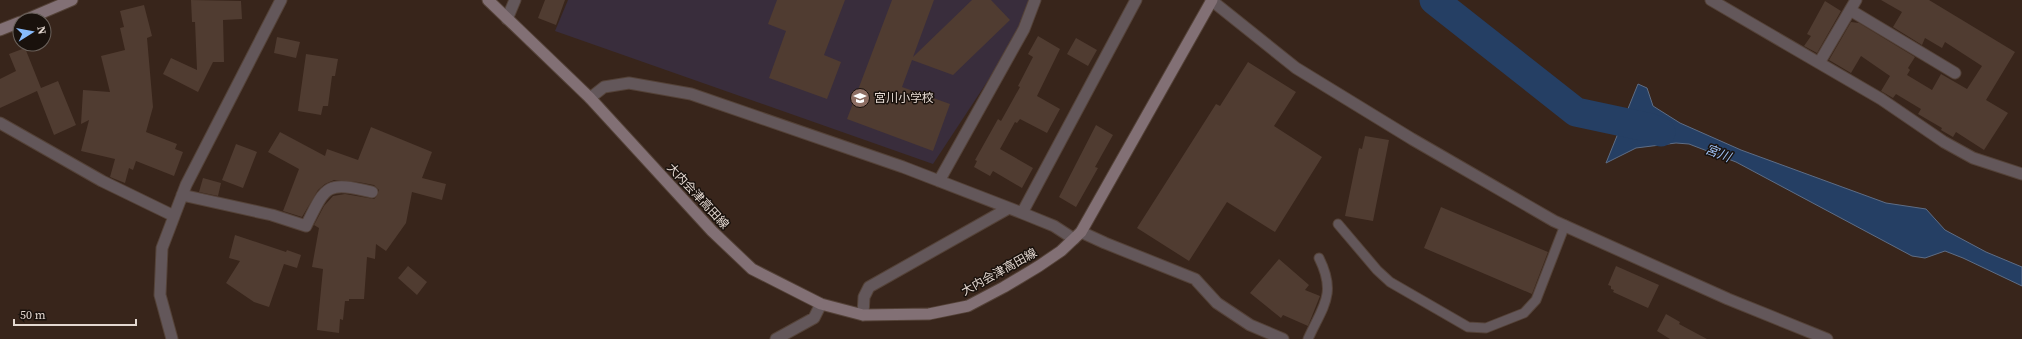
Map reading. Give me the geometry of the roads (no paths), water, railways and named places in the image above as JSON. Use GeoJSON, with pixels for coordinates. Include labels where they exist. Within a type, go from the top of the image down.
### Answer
{"type":"FeatureCollection","features":[{"type":"Feature","properties":{"kind":"main road"},"geometry":{"type":"LineString","coordinates":[[44,12],[72,0]]}},
{"type":"Feature","properties":{"kind":"main road","name":"大内会津高田線"},"geometry":{"type":"LineString","coordinates":[[488,0],[590,98],[712,231],[752,269],[821,304],[863,315],[929,314],[968,306],[1039,266],[1061,251],[1078,235],[1211,0]]}},
{"type":"Feature","properties":{"kind":"main road"},"geometry":{"type":"LineString","coordinates":[[0,30],[12,25]]}},
{"type":"Feature","properties":{"kind":"street"},"geometry":{"type":"LineString","coordinates":[[172,339],[160,295],[162,248],[182,195],[281,0]]}},
{"type":"Feature","properties":{"kind":"street"},"geometry":{"type":"LineString","coordinates":[[507,19],[515,0]]}},
{"type":"Feature","properties":{"kind":"street"},"geometry":{"type":"LineString","coordinates":[[940,181],[1024,29],[1035,0]]}},
{"type":"Feature","properties":{"kind":"street"},"geometry":{"type":"LineString","coordinates":[[1022,213],[1136,0]]}},
{"type":"Feature","properties":{"kind":"street"},"geometry":{"type":"LineString","coordinates":[[1211,0],[1296,68],[1412,139],[1565,225],[1728,298],[1827,339]]}},
{"type":"Feature","properties":{"kind":"street"},"geometry":{"type":"LineString","coordinates":[[1711,0],[1881,99],[1944,142],[1973,158],[2022,174]]}},
{"type":"Feature","properties":{"kind":"street"},"geometry":{"type":"LineString","coordinates":[[1819,63],[1853,5],[1955,73]]}},
{"type":"Feature","properties":{"kind":"street"},"geometry":{"type":"LineString","coordinates":[[590,98],[604,87],[629,83],[691,94],[940,181],[1195,279],[1217,303],[1250,325],[1283,339]]}},
{"type":"Feature","properties":{"kind":"street"},"geometry":{"type":"LineString","coordinates":[[0,123],[102,181],[174,216]]}},
{"type":"Feature","properties":{"kind":"street"},"geometry":{"type":"LineString","coordinates":[[182,195],[272,215],[306,226],[321,196],[329,190],[346,186],[372,192]]}},
{"type":"Feature","properties":{"kind":"street"},"geometry":{"type":"LineString","coordinates":[[863,315],[864,297],[869,286],[1009,208]]}},
{"type":"Feature","properties":{"kind":"street"},"geometry":{"type":"LineString","coordinates":[[776,339],[814,318],[821,304]]}},
{"type":"Feature","properties":{"kind":"lane"},"geometry":{"type":"LineString","coordinates":[[1338,224],[1377,270],[1390,282],[1447,316],[1474,329],[1493,325],[1524,313],[1531,307],[1536,300],[1565,225]]}},
{"type":"Feature","properties":{"kind":"lane"},"geometry":{"type":"LineString","coordinates":[[1308,339],[1328,293],[1326,272],[1319,258]]}},
{"type":"Feature","properties":{"kind":"water"},"geometry":{"type":"Polygon","coordinates":[[[1638,84],[1647,88],[1653,106],[1680,123],[1741,150],[1886,203],[1926,209],[1945,230],[1986,252],[2022,267],[2022,286],[1945,251],[1925,258],[1912,256],[1736,162],[1689,144],[1676,143],[1636,148],[1606,163],[1638,84]]]}},
{"type":"Feature","properties":{"kind":"waterway","name":"宮川"},"geometry":{"type":"LineString","coordinates":[[1434,0],[1576,112],[1651,128],[1661,132]]}},
{"type":"Feature","properties":{"kind":"place","name":"宮川小学校"},"geometry":{"type":"Point","coordinates":[860,98]}}]}
